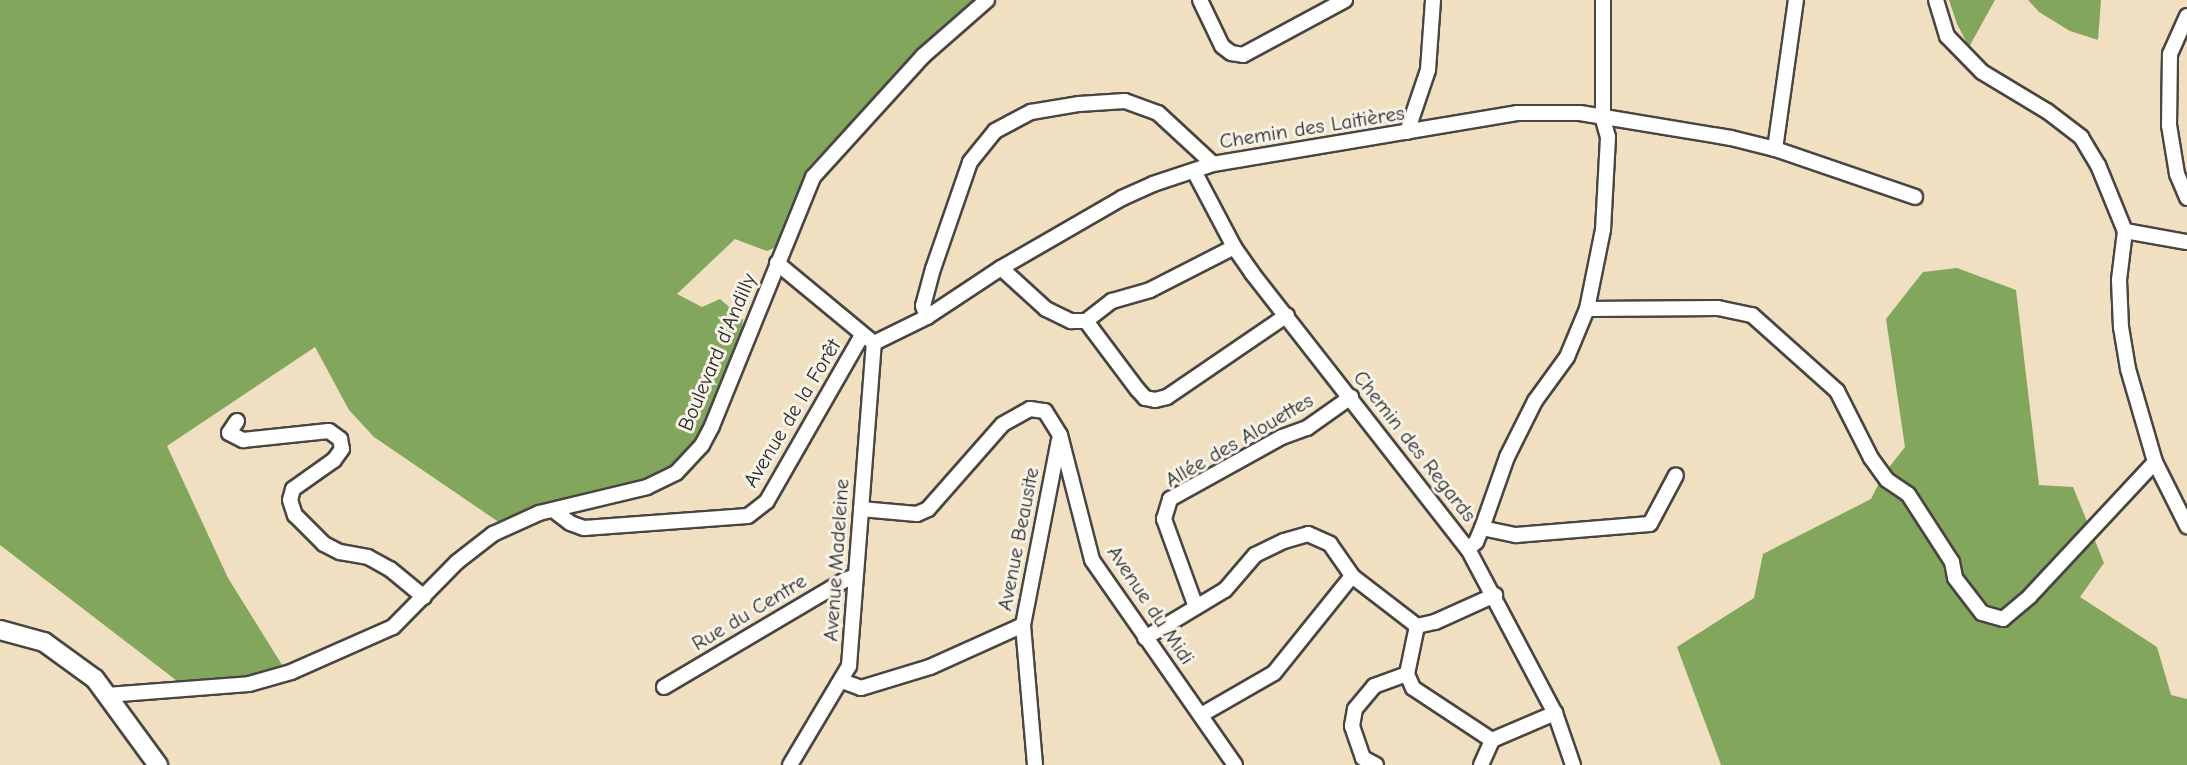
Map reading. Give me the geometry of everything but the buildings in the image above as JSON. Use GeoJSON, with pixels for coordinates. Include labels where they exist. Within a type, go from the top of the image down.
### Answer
{"type":"FeatureCollection","features":[{"type":"Feature","properties":{"kind":"street","name":"Boulevard d'Andilly"},"geometry":{"type":"LineString","coordinates":[[107,695],[249,684],[291,672],[393,627],[457,562],[493,534],[553,510],[646,487],[667,479],[687,463],[702,445],[712,426],[813,177],[828,157],[923,56],[987,0]]}},
{"type":"Feature","properties":{"kind":"street"},"geometry":{"type":"LineString","coordinates":[[1200,0],[1222,46],[1231,53],[1243,55],[1345,0]]}},
{"type":"Feature","properties":{"kind":"street"},"geometry":{"type":"LineString","coordinates":[[1407,132],[1428,70],[1433,0]]}},
{"type":"Feature","properties":{"kind":"street"},"geometry":{"type":"LineString","coordinates":[[1468,549],[1476,542],[1482,528],[1507,457],[1535,401],[1567,357],[1587,309],[1603,230],[1608,137],[1603,119],[1603,0]]}},
{"type":"Feature","properties":{"kind":"street"},"geometry":{"type":"LineString","coordinates":[[1774,149],[1796,0]]}},
{"type":"Feature","properties":{"kind":"street"},"geometry":{"type":"LineString","coordinates":[[1936,0],[1947,36],[1982,72],[2048,111],[2081,137],[2098,165],[2125,231],[2119,280],[2121,327],[2128,369],[2155,462],[2187,526]]}},
{"type":"Feature","properties":{"kind":"street"},"geometry":{"type":"LineString","coordinates":[[2187,16],[2170,54],[2168,125],[2177,174],[2187,198]]}},
{"type":"Feature","properties":{"kind":"street"},"geometry":{"type":"LineString","coordinates":[[927,317],[923,306],[970,162],[995,131],[1031,112],[1079,104],[1125,101],[1158,113],[1213,164]]}},
{"type":"Feature","properties":{"kind":"street","name":"Chemin des Laitières"},"geometry":{"type":"LineString","coordinates":[[868,339],[927,317],[1001,268],[1122,198],[1213,164],[1517,113],[1580,113],[1603,119],[1731,138],[1774,149],[1915,197]]}},
{"type":"Feature","properties":{"kind":"street","name":"Chemin des Regards"},"geometry":{"type":"LineString","coordinates":[[1194,171],[1234,247],[1468,549],[1555,713],[1573,765]]}},
{"type":"Feature","properties":{"kind":"street"},"geometry":{"type":"LineString","coordinates":[[2125,231],[2187,242]]}},
{"type":"Feature","properties":{"kind":"street"},"geometry":{"type":"LineString","coordinates":[[1001,268],[1046,309],[1071,321],[1086,321],[1111,301],[1150,290],[1234,247]]}},
{"type":"Feature","properties":{"kind":"street"},"geometry":{"type":"LineString","coordinates":[[777,263],[868,339]]}},
{"type":"Feature","properties":{"kind":"street"},"geometry":{"type":"LineString","coordinates":[[1587,309],[1718,308],[1752,315],[1837,391],[1871,458],[1887,480],[1908,494],[1952,562],[1955,578],[1982,613],[2003,619],[2050,574],[2155,462]]}},
{"type":"Feature","properties":{"kind":"street"},"geometry":{"type":"LineString","coordinates":[[1086,321],[1145,398],[1156,400],[1167,397],[1287,315]]}},
{"type":"Feature","properties":{"kind":"street","name":"Avenue Madeleine"},"geometry":{"type":"LineString","coordinates":[[790,765],[849,667],[861,509],[868,339]]}},
{"type":"Feature","properties":{"kind":"street","name":"Avenue de la Forêt"},"geometry":{"type":"LineString","coordinates":[[553,510],[570,523],[584,528],[748,516],[767,501],[868,339]]}},
{"type":"Feature","properties":{"kind":"street","name":"Allée des Alouettes"},"geometry":{"type":"LineString","coordinates":[[1196,607],[1164,519],[1170,499],[1282,437],[1307,428],[1351,397]]}},
{"type":"Feature","properties":{"kind":"street","name":"Avenue du Midi"},"geometry":{"type":"LineString","coordinates":[[861,509],[917,514],[928,509],[1003,424],[1031,409],[1045,411],[1060,435],[1092,560],[1235,765]]}},
{"type":"Feature","properties":{"kind":"street"},"geometry":{"type":"LineString","coordinates":[[237,421],[229,433],[243,440],[329,431],[340,439],[342,449],[334,460],[293,489],[290,500],[295,515],[324,544],[340,552],[368,557],[390,569],[424,597]]}},
{"type":"Feature","properties":{"kind":"street","name":"Avenue Beausite"},"geometry":{"type":"LineString","coordinates":[[842,681],[861,688],[930,667],[1023,625],[1060,435]]}},
{"type":"Feature","properties":{"kind":"street"},"geometry":{"type":"LineString","coordinates":[[1482,528],[1516,535],[1650,524],[1675,475]]}},
{"type":"Feature","properties":{"kind":"street"},"geometry":{"type":"LineString","coordinates":[[1145,638],[1225,590],[1255,555],[1284,541],[1308,534],[1330,544],[1352,576],[1417,626]]}},
{"type":"Feature","properties":{"kind":"street","name":"Rue du Centre"},"geometry":{"type":"LineString","coordinates":[[664,687],[855,576]]}},
{"type":"Feature","properties":{"kind":"street"},"geometry":{"type":"LineString","coordinates":[[1201,715],[1274,673],[1352,576]]}},
{"type":"Feature","properties":{"kind":"street"},"geometry":{"type":"LineString","coordinates":[[1417,626],[1435,622],[1494,595]]}},
{"type":"Feature","properties":{"kind":"street"},"geometry":{"type":"LineString","coordinates":[[1023,625],[1035,765]]}},
{"type":"Feature","properties":{"kind":"street"},"geometry":{"type":"LineString","coordinates":[[1417,626],[1406,674],[1413,688],[1492,740]]}},
{"type":"Feature","properties":{"kind":"street"},"geometry":{"type":"LineString","coordinates":[[0,629],[30,636],[58,651],[95,679],[159,765]]}},
{"type":"Feature","properties":{"kind":"street"},"geometry":{"type":"LineString","coordinates":[[1376,765],[1363,758],[1352,726],[1355,709],[1374,686],[1406,674]]}},
{"type":"Feature","properties":{"kind":"street"},"geometry":{"type":"LineString","coordinates":[[1481,765],[1492,740],[1555,713]]}},
{"type":"Feature","properties":{"kind":"green space"},"geometry":{"type":"Polygon","coordinates":[[[0,0],[975,0],[911,58],[806,170],[776,247],[767,251],[735,239],[677,294],[702,307],[720,299],[743,319],[741,339],[707,425],[684,460],[667,479],[506,527],[374,437],[349,410],[315,347],[167,446],[228,578],[287,673],[185,687],[0,545],[0,0]]]}},
{"type":"Feature","properties":{"kind":"green space"},"geometry":{"type":"Polygon","coordinates":[[[1949,0],[1995,0],[1969,47],[1957,24],[1949,0]]]}},
{"type":"Feature","properties":{"kind":"green space"},"geometry":{"type":"Polygon","coordinates":[[[2028,0],[2101,0],[2098,40],[2070,31],[2039,12],[2028,0]]]}},
{"type":"Feature","properties":{"kind":"green space"},"geometry":{"type":"Polygon","coordinates":[[[1957,268],[2016,290],[2039,485],[2073,487],[2104,563],[2080,597],[2157,647],[2171,695],[2187,699],[2187,765],[1721,765],[1677,647],[1754,598],[1763,554],[1871,499],[1883,475],[1905,447],[1886,319],[1923,272],[1957,268]]]}}]}
